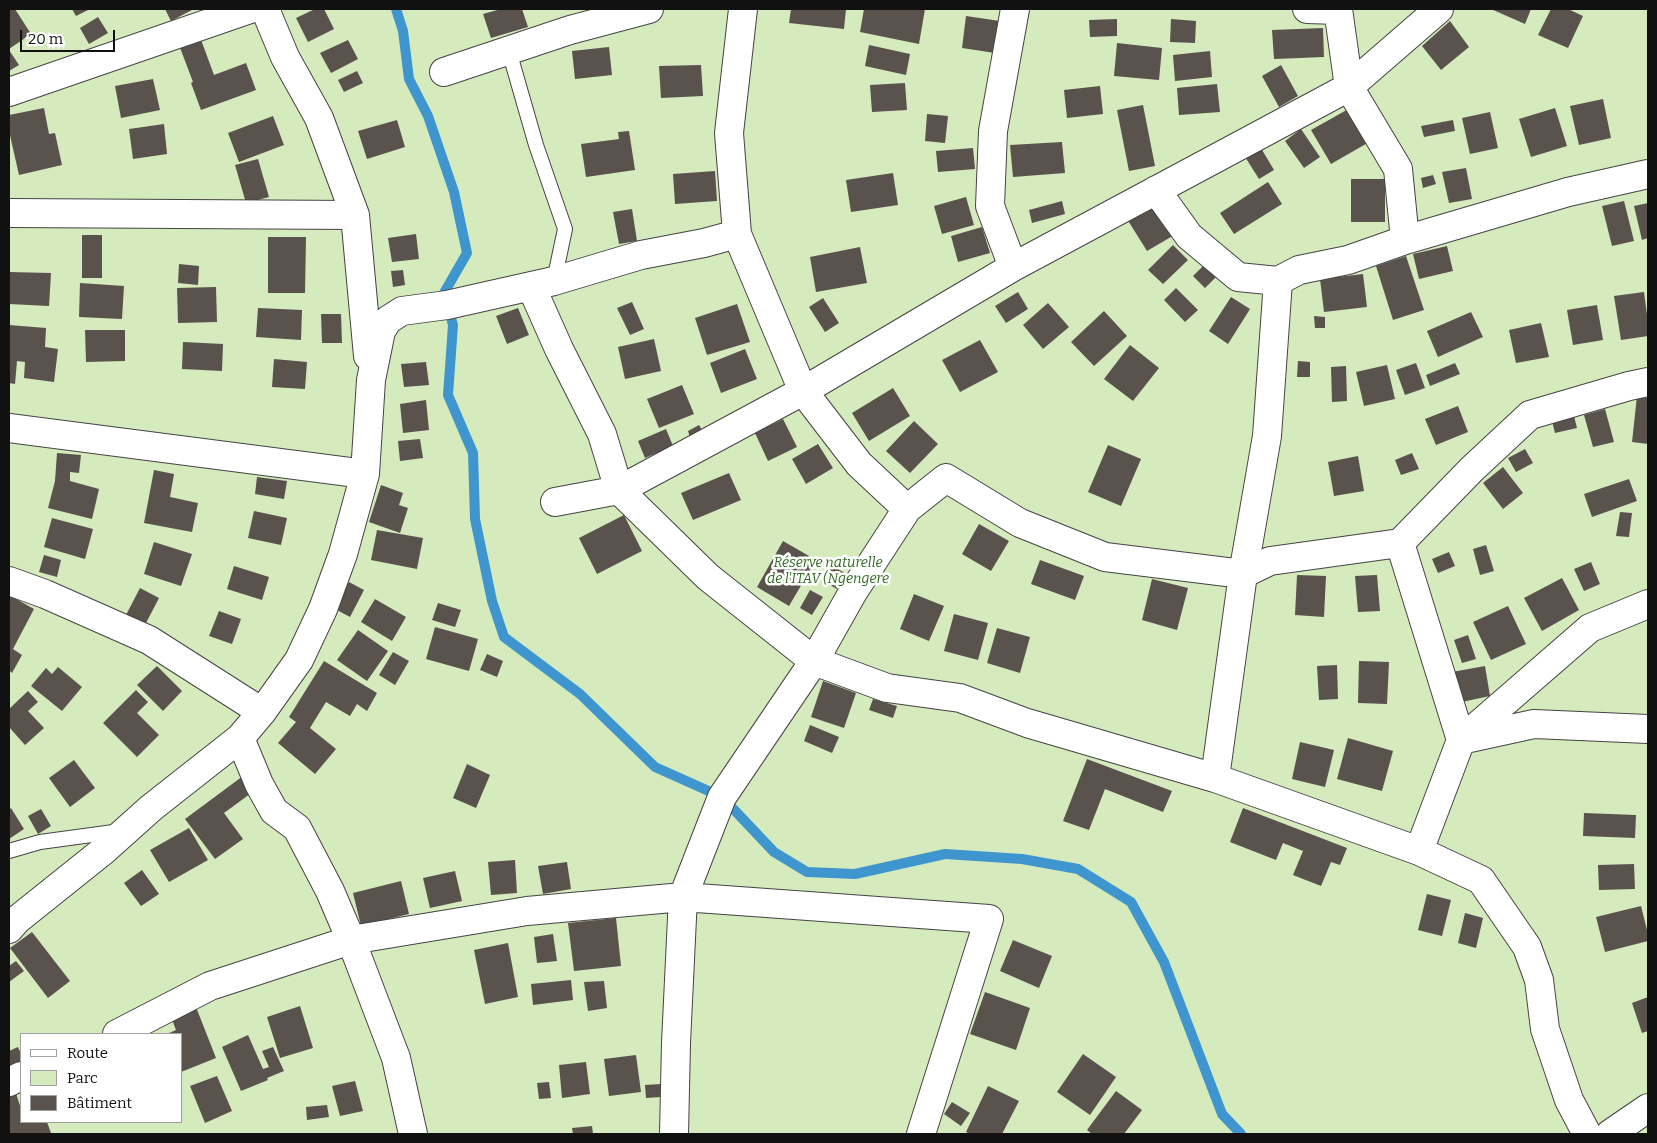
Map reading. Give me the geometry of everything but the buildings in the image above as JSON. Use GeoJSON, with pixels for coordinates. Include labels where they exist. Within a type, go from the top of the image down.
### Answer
{"type":"FeatureCollection","features":[{"type":"Feature","properties":{"kind":"street"},"geometry":{"type":"LineString","coordinates":[[9,92],[250,9]]}},
{"type":"Feature","properties":{"kind":"street"},"geometry":{"type":"LineString","coordinates":[[264,9],[285,57],[319,118],[355,215],[371,380]]}},
{"type":"Feature","properties":{"kind":"street"},"geometry":{"type":"LineString","coordinates":[[444,72],[509,52],[570,30],[649,9]]}},
{"type":"Feature","properties":{"kind":"street"},"geometry":{"type":"LineString","coordinates":[[743,9],[729,133],[737,234],[803,391],[859,464],[907,509]]}},
{"type":"Feature","properties":{"kind":"street"},"geometry":{"type":"LineString","coordinates":[[1013,267],[990,206],[993,131],[1015,9]]}},
{"type":"Feature","properties":{"kind":"street"},"geometry":{"type":"LineString","coordinates":[[1307,9],[1338,9],[1349,87],[1398,169],[1405,240]]}},
{"type":"Feature","properties":{"kind":"street"},"geometry":{"type":"LineString","coordinates":[[555,502],[619,490],[803,391],[1013,267],[1349,87],[1439,9]]}},
{"type":"Feature","properties":{"kind":"street"},"geometry":{"type":"LineString","coordinates":[[1156,190],[1189,236],[1238,277],[1278,281],[1299,270],[1348,260],[1405,240],[1568,192],[1648,174]]}},
{"type":"Feature","properties":{"kind":"street"},"geometry":{"type":"LineString","coordinates":[[9,213],[355,215]]}},
{"type":"Feature","properties":{"kind":"street"},"geometry":{"type":"LineString","coordinates":[[9,929],[18,919],[103,851],[173,790],[240,738],[262,712],[298,660],[323,609],[343,554],[365,474],[371,380],[381,330],[388,320],[402,312],[434,307],[543,283],[641,255],[704,243],[737,234]]}},
{"type":"Feature","properties":{"kind":"street"},"geometry":{"type":"LineString","coordinates":[[1215,778],[1243,574],[1267,436],[1278,281]]}},
{"type":"Feature","properties":{"kind":"street"},"geometry":{"type":"LineString","coordinates":[[543,283],[559,350],[602,434],[619,490],[708,577],[814,661],[887,688],[960,698],[1027,722],[1215,778],[1419,851],[1482,880],[1527,947],[1539,980],[1545,1029],[1569,1100],[1587,1134]]}},
{"type":"Feature","properties":{"kind":"street"},"geometry":{"type":"LineString","coordinates":[[674,1134],[683,897],[722,797],[814,661],[853,592],[907,509],[946,478],[1020,523],[1106,557],[1243,574],[1270,561],[1400,543],[1472,469],[1530,415],[1648,382]]}},
{"type":"Feature","properties":{"kind":"street"},"geometry":{"type":"LineString","coordinates":[[9,428],[365,474]]}},
{"type":"Feature","properties":{"kind":"street"},"geometry":{"type":"LineString","coordinates":[[1400,543],[1461,740]]}},
{"type":"Feature","properties":{"kind":"street"},"geometry":{"type":"LineString","coordinates":[[9,581],[45,594],[149,640],[262,712]]}},
{"type":"Feature","properties":{"kind":"street"},"geometry":{"type":"LineString","coordinates":[[1419,851],[1461,740],[1590,628],[1648,604]]}},
{"type":"Feature","properties":{"kind":"street"},"geometry":{"type":"LineString","coordinates":[[1461,740],[1534,724],[1648,729]]}},
{"type":"Feature","properties":{"kind":"street"},"geometry":{"type":"LineString","coordinates":[[240,738],[259,784],[274,811],[296,828],[330,892],[351,940],[396,1058],[413,1134]]}},
{"type":"Feature","properties":{"kind":"street"},"geometry":{"type":"LineString","coordinates":[[9,903],[69,877]]}},
{"type":"Feature","properties":{"kind":"street"},"geometry":{"type":"LineString","coordinates":[[119,1033],[210,986],[351,940],[527,912],[683,897],[989,919],[920,1134]]}},
{"type":"Feature","properties":{"kind":"street"},"geometry":{"type":"LineString","coordinates":[[1610,1134],[1648,1108]]}},
{"type":"Feature","properties":{"kind":"lane"},"geometry":{"type":"LineString","coordinates":[[509,52],[536,145],[565,229],[543,283]]}},
{"type":"Feature","properties":{"kind":"lane"},"geometry":{"type":"LineString","coordinates":[[9,851],[40,842],[126,830]]}},
{"type":"Feature","properties":{"kind":"green space","name":"Réserve naturelle de l'ITAV (Ngengere"},"geometry":{"type":"Polygon","coordinates":[[[9,9],[1648,9],[1648,1134],[9,1134],[9,9]]]}},
{"type":"Feature","properties":{"kind":"waterway"},"geometry":{"type":"LineString","coordinates":[[396,9],[403,31],[409,79],[428,116],[454,192],[467,253],[444,293],[453,325],[448,395],[473,453],[475,519],[492,601],[504,637],[580,694],[655,767],[722,797],[774,852],[807,872],[855,874],[945,854],[1022,859],[1078,869],[1131,902],[1164,962],[1222,1114],[1241,1134]]}}]}
